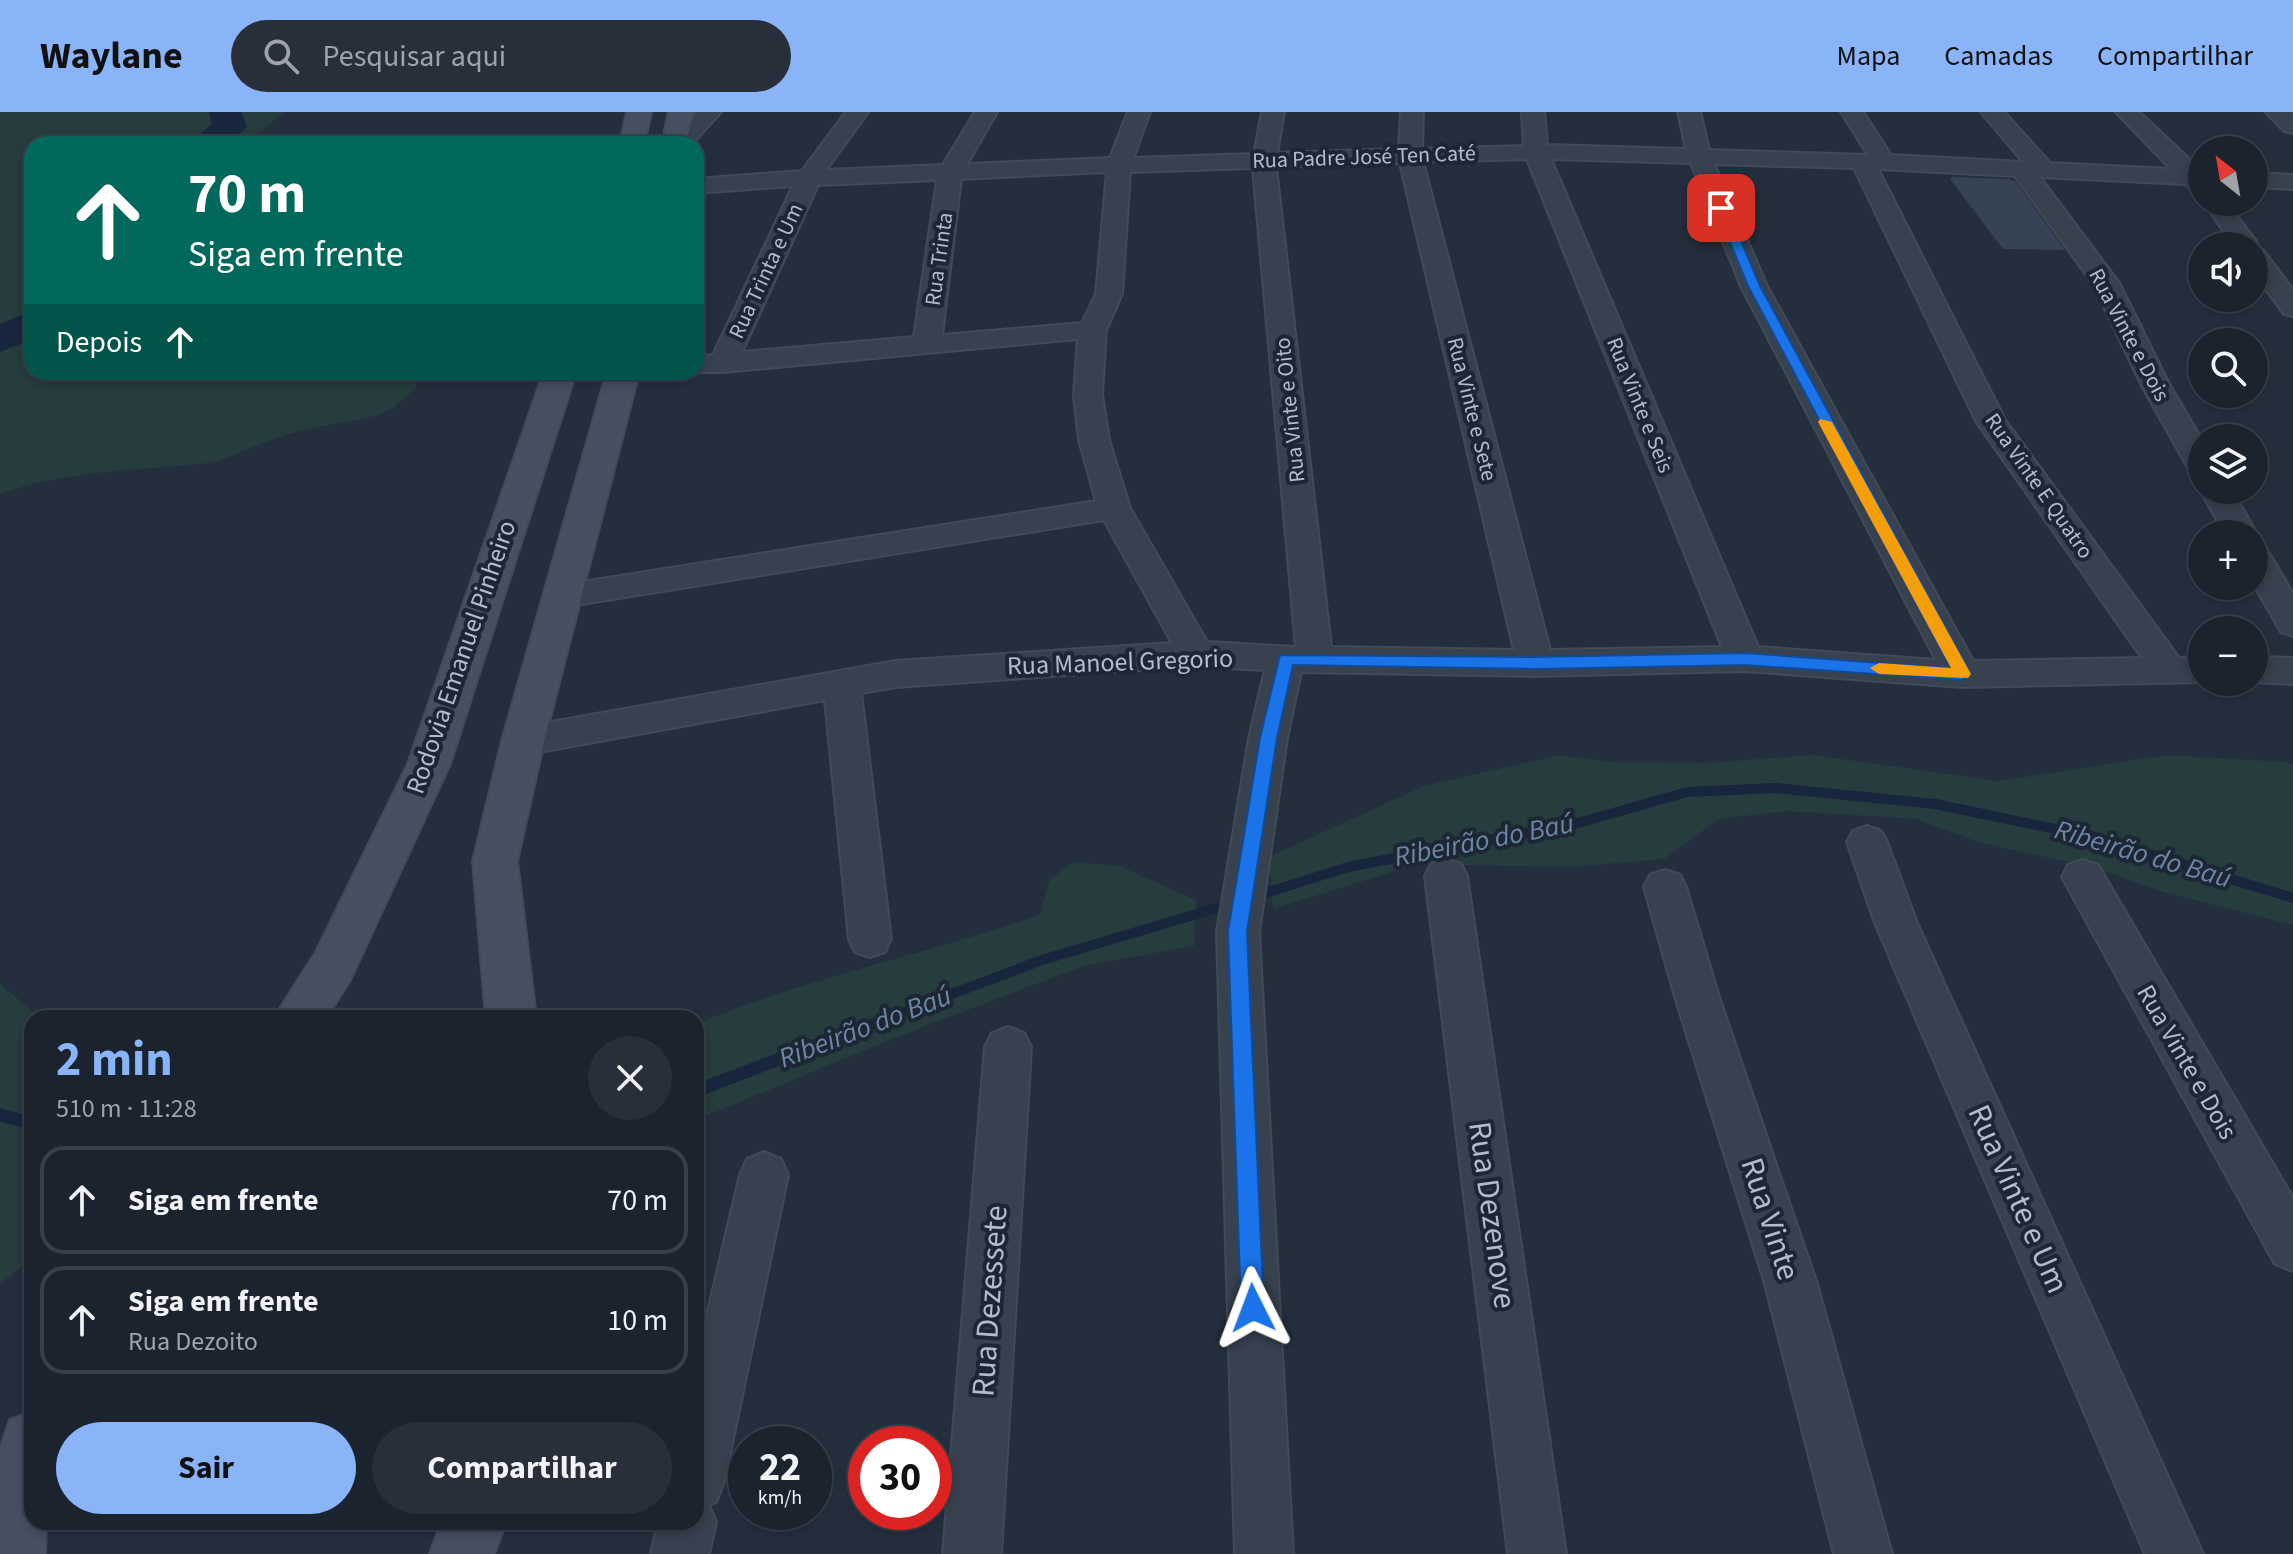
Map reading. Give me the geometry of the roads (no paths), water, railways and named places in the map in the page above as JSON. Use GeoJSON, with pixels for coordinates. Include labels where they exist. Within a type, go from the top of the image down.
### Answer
{"type":"FeatureCollection","features":[{"type":"Feature","properties":{"kind":"main road"},"geometry":{"type":"LineString","coordinates":[[634,136],[639,112]]}},
{"type":"Feature","properties":{"kind":"main road"},"geometry":{"type":"LineString","coordinates":[[678,136],[681,112]]}},
{"type":"Feature","properties":{"kind":"main road","name":"Rodovia Emanuel Pinheiro"},"geometry":{"type":"LineString","coordinates":[[304,1010],[333,966],[429,764],[557,380]]}},
{"type":"Feature","properties":{"kind":"main road"},"geometry":{"type":"LineString","coordinates":[[510,1010],[495,861],[523,741],[621,380]]}},
{"type":"Feature","properties":{"kind":"main road"},"geometry":{"type":"LineString","coordinates":[[13,1554],[13,1530],[24,1479]]}},
{"type":"Feature","properties":{"kind":"main road"},"geometry":{"type":"LineString","coordinates":[[462,1554],[471,1530]]}},
{"type":"Feature","properties":{"kind":"street"},"geometry":{"type":"LineString","coordinates":[[685,136],[710,112]]}},
{"type":"Feature","properties":{"kind":"street"},"geometry":{"type":"LineString","coordinates":[[809,178],[857,112]]}},
{"type":"Feature","properties":{"kind":"street"},"geometry":{"type":"LineString","coordinates":[[950,173],[986,112]]}},
{"type":"Feature","properties":{"kind":"street"},"geometry":{"type":"LineString","coordinates":[[1139,112],[1119,165],[1109,294],[1092,330],[1088,395],[1094,440],[1114,508],[1196,654]]}},
{"type":"Feature","properties":{"kind":"street"},"geometry":{"type":"LineString","coordinates":[[1264,160],[1273,112]]}},
{"type":"Feature","properties":{"kind":"street"},"geometry":{"type":"LineString","coordinates":[[1410,155],[1412,112]]}},
{"type":"Feature","properties":{"kind":"street","name":"Rua Vinte e Seis"},"geometry":{"type":"LineString","coordinates":[[1533,112],[1536,152],[1745,659]]}},
{"type":"Feature","properties":{"kind":"street"},"geometry":{"type":"LineString","coordinates":[[1689,112],[1699,156],[1754,286],[1962,674]]}},
{"type":"Feature","properties":{"kind":"street","name":"Rua Vinte E Quatro"},"geometry":{"type":"LineString","coordinates":[[1852,112],[1991,421],[2186,670]]}},
{"type":"Feature","properties":{"kind":"street","name":"Rua Vinte e Dois"},"geometry":{"type":"LineString","coordinates":[[1992,112],[2106,283],[2155,384],[2188,442]]}},
{"type":"Feature","properties":{"kind":"street"},"geometry":{"type":"LineString","coordinates":[[2127,112],[2188,170]]}},
{"type":"Feature","properties":{"kind":"street"},"geometry":{"type":"LineString","coordinates":[[2278,112],[2293,126]]}},
{"type":"Feature","properties":{"kind":"street","name":"Rua Padre José Ten Caté"},"geometry":{"type":"LineString","coordinates":[[704,183],[1119,165],[1536,152],[1873,162],[2188,180]]}},
{"type":"Feature","properties":{"kind":"street","name":"Rua Vinte e Sete"},"geometry":{"type":"LineString","coordinates":[[1410,155],[1535,663]]}},
{"type":"Feature","properties":{"kind":"street","name":"Rua Vinte e Oito"},"geometry":{"type":"LineString","coordinates":[[1264,160],[1300,659],[1268,738],[1238,932],[1264,1554]]}},
{"type":"Feature","properties":{"kind":"street","name":"Rua Trinta"},"geometry":{"type":"LineString","coordinates":[[927,345],[950,173]]}},
{"type":"Feature","properties":{"kind":"street","name":"Rua Trinta e Um"},"geometry":{"type":"LineString","coordinates":[[709,364],[809,178]]}},
{"type":"Feature","properties":{"kind":"street"},"geometry":{"type":"LineString","coordinates":[[2268,181],[2293,182]]}},
{"type":"Feature","properties":{"kind":"street"},"geometry":{"type":"LineString","coordinates":[[2224,216],[2236,232]]}},
{"type":"Feature","properties":{"kind":"street"},"geometry":{"type":"LineString","coordinates":[[2268,274],[2293,308]]}},
{"type":"Feature","properties":{"kind":"street"},"geometry":{"type":"LineString","coordinates":[[709,364],[1092,330]]}},
{"type":"Feature","properties":{"kind":"street"},"geometry":{"type":"LineString","coordinates":[[563,596],[1114,508]]}},
{"type":"Feature","properties":{"kind":"street"},"geometry":{"type":"LineString","coordinates":[[2268,580],[2293,624]]}},
{"type":"Feature","properties":{"kind":"street","name":"Rua Manoel Gregorio"},"geometry":{"type":"LineString","coordinates":[[523,741],[896,674],[1196,654],[1535,663],[1745,659],[1962,674],[2186,670]]}},
{"type":"Feature","properties":{"kind":"street"},"geometry":{"type":"LineString","coordinates":[[2268,670],[2293,671]]}},
{"type":"Feature","properties":{"kind":"street"},"geometry":{"type":"LineString","coordinates":[[842,684],[870,939]]}},
{"type":"Feature","properties":{"kind":"street","name":"Rua Vinte e Um"},"geometry":{"type":"LineString","coordinates":[[1867,842],[1896,923],[2174,1554]]}},
{"type":"Feature","properties":{"kind":"street","name":"Rua Dezenove"},"geometry":{"type":"LineString","coordinates":[[1446,876],[1537,1554]]}},
{"type":"Feature","properties":{"kind":"street","name":"Rua Vinte e Dois"},"geometry":{"type":"LineString","coordinates":[[2083,877],[2293,1246]]}},
{"type":"Feature","properties":{"kind":"street","name":"Rua Vinte"},"geometry":{"type":"LineString","coordinates":[[1665,887],[1698,1000],[1791,1284],[1863,1554]]}},
{"type":"Feature","properties":{"kind":"street","name":"Rua Dezessete"},"geometry":{"type":"LineString","coordinates":[[972,1554],[1008,1047]]}},
{"type":"Feature","properties":{"kind":"street"},"geometry":{"type":"LineString","coordinates":[[704,1446],[764,1175]]}},
{"type":"Feature","properties":{"kind":"street"},"geometry":{"type":"LineString","coordinates":[[680,1554],[685,1530]]}},
{"type":"Feature","properties":{"kind":"waterway"},"geometry":{"type":"LineString","coordinates":[[217,136],[230,127],[225,112]]}},
{"type":"Feature","properties":{"kind":"waterway"},"geometry":{"type":"LineString","coordinates":[[0,340],[24,327]]}},
{"type":"Feature","properties":{"kind":"waterway","name":"Ribeirão do Baú"},"geometry":{"type":"LineString","coordinates":[[1253,897],[1348,867],[1578,823],[1687,792],[1776,788],[1935,804],[2094,837],[2293,898]]}},
{"type":"Feature","properties":{"kind":"waterway","name":"Ribeirão do Baú"},"geometry":{"type":"LineString","coordinates":[[795,1053],[1042,960],[1234,903]]}},
{"type":"Feature","properties":{"kind":"waterway","name":"Ribeirão do Baú"},"geometry":{"type":"LineString","coordinates":[[704,1088],[800,1051]]}},
{"type":"Feature","properties":{"kind":"waterway","name":"Ribeirão do Baú"},"geometry":{"type":"LineString","coordinates":[[0,1115],[24,1121]]}}]}
